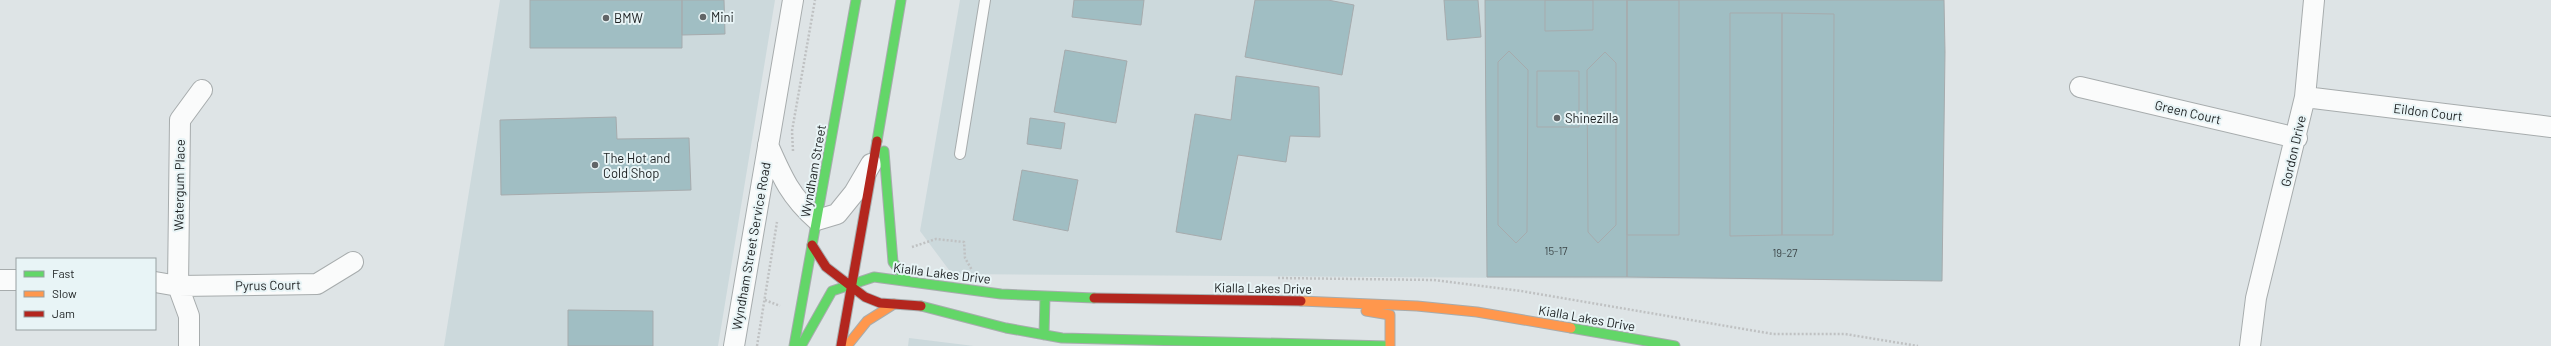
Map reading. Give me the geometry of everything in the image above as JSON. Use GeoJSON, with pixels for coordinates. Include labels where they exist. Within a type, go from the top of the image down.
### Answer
{"type":"FeatureCollection","features":[{"type":"Feature","properties":{"kind":"main road","name":"Wyndham Street"},"geometry":{"type":"LineString","coordinates":[[794,346],[856,0]]}},
{"type":"Feature","properties":{"kind":"main road"},"geometry":{"type":"LineString","coordinates":[[841,346],[850,284],[860,240],[901,0]]}},
{"type":"Feature","properties":{"kind":"main road"},"geometry":{"type":"LineString","coordinates":[[881,120],[893,262],[907,280]]}},
{"type":"Feature","properties":{"kind":"main road"},"geometry":{"type":"LineString","coordinates":[[812,245],[826,267],[865,296],[880,303],[924,306],[1006,328],[1044,335],[1062,338],[1243,341],[1389,346],[1392,320],[1386,313],[1346,310],[1298,301]]}},
{"type":"Feature","properties":{"kind":"main road","name":"Kialla Lakes Drive"},"geometry":{"type":"LineString","coordinates":[[801,346],[832,292],[850,284],[874,277],[907,280],[1001,294],[1298,301],[1417,306],[1477,312],[1675,346]]}},
{"type":"Feature","properties":{"kind":"main road"},"geometry":{"type":"LineString","coordinates":[[1044,335],[1045,296]]}},
{"type":"Feature","properties":{"kind":"main road"},"geometry":{"type":"LineString","coordinates":[[847,346],[858,327],[876,312],[894,304]]}},
{"type":"Feature","properties":{"kind":"street","name":"Wyndham Street Service Road"},"geometry":{"type":"LineString","coordinates":[[734,346],[793,0]]}},
{"type":"Feature","properties":{"kind":"street","name":"Gordon Drive"},"geometry":{"type":"LineString","coordinates":[[2250,346],[2256,298],[2297,138],[2305,97],[2314,0]]}},
{"type":"Feature","properties":{"kind":"street","name":"Green Court"},"geometry":{"type":"LineString","coordinates":[[2080,87],[2297,138]]}},
{"type":"Feature","properties":{"kind":"street","name":"Watergum Place"},"geometry":{"type":"LineString","coordinates":[[178,286],[180,120],[202,90]]}},
{"type":"Feature","properties":{"kind":"street","name":"Eildon Court"},"geometry":{"type":"LineString","coordinates":[[2305,97],[2551,127]]}},
{"type":"Feature","properties":{"kind":"street","name":"Wyndham Street Service Road"},"geometry":{"type":"LineString","coordinates":[[768,145],[786,186],[799,203],[817,220]]}},
{"type":"Feature","properties":{"kind":"street"},"geometry":{"type":"LineString","coordinates":[[817,220],[838,214],[854,193],[874,158]]}},
{"type":"Feature","properties":{"kind":"street","name":"Pyrus Court"},"geometry":{"type":"LineString","coordinates":[[156,282],[178,286],[317,284],[353,262]]}},
{"type":"Feature","properties":{"kind":"street"},"geometry":{"type":"LineString","coordinates":[[0,280],[16,280]]}},
{"type":"Feature","properties":{"kind":"street"},"geometry":{"type":"LineString","coordinates":[[178,286],[189,316],[189,346]]}},
{"type":"Feature","properties":{"kind":"street","name":"Gordon Drive"},"geometry":{"type":"LineString","coordinates":[[2235,346],[2256,298]]}},
{"type":"Feature","properties":{"kind":"lane"},"geometry":{"type":"LineString","coordinates":[[960,154],[985,0]]}},
{"type":"Feature","properties":{"kind":"shaded area"},"geometry":{"type":"Polygon","coordinates":[[[500,0],[775,0],[718,346],[444,346],[500,0]]]}},
{"type":"Feature","properties":{"kind":"shaded area"},"geometry":{"type":"Polygon","coordinates":[[[960,0],[1943,0],[1942,281],[952,274],[920,231],[960,0]]]}},
{"type":"Feature","properties":{"kind":"shaded area"},"geometry":{"type":"Polygon","coordinates":[[[909,338],[974,346],[908,346],[909,338]]]}},
{"type":"Feature","properties":{"kind":"building","name":"BMW"},"geometry":{"type":"Polygon","coordinates":[[[530,0],[682,0],[682,48],[530,48],[530,0]]]}},
{"type":"Feature","properties":{"kind":"building","name":"Mini"},"geometry":{"type":"Polygon","coordinates":[[[682,0],[724,0],[725,34],[682,35],[682,0]]]}},
{"type":"Feature","properties":{"kind":"building"},"geometry":{"type":"Polygon","coordinates":[[[1074,0],[1144,0],[1141,25],[1072,17],[1074,0]]]}},
{"type":"Feature","properties":{"kind":"building"},"geometry":{"type":"Polygon","coordinates":[[[1255,0],[1328,0],[1354,5],[1342,75],[1245,57],[1255,0]]]}},
{"type":"Feature","properties":{"kind":"building"},"geometry":{"type":"Polygon","coordinates":[[[1444,0],[1478,0],[1481,37],[1447,40],[1444,0]]]}},
{"type":"Feature","properties":{"kind":"building","name":"Shinezilla"},"geometry":{"type":"Polygon","coordinates":[[[1485,0],[1627,0],[1627,277],[1487,277],[1485,0]]]}},
{"type":"Feature","properties":{"kind":"building"},"geometry":{"type":"Polygon","coordinates":[[[1545,0],[1593,0],[1593,30],[1545,31],[1545,0]]]}},
{"type":"Feature","properties":{"kind":"building"},"geometry":{"type":"Polygon","coordinates":[[[1627,0],[1944,0],[1945,52],[1942,281],[1627,277],[1627,0]]]}},
{"type":"Feature","properties":{"kind":"building"},"geometry":{"type":"Polygon","coordinates":[[[1627,0],[1679,0],[1679,235],[1627,235],[1627,0]]]}},
{"type":"Feature","properties":{"kind":"building"},"geometry":{"type":"Polygon","coordinates":[[[1730,13],[1782,13],[1782,235],[1730,236],[1730,13]]]}},
{"type":"Feature","properties":{"kind":"building"},"geometry":{"type":"Polygon","coordinates":[[[1782,13],[1834,14],[1833,235],[1782,235],[1782,13]]]}},
{"type":"Feature","properties":{"kind":"building"},"geometry":{"type":"Polygon","coordinates":[[[1065,50],[1127,61],[1116,123],[1054,112],[1065,50]]]}},
{"type":"Feature","properties":{"kind":"building"},"geometry":{"type":"Polygon","coordinates":[[[1509,51],[1528,70],[1527,232],[1516,243],[1498,225],[1498,62],[1509,51]]]}},
{"type":"Feature","properties":{"kind":"building"},"geometry":{"type":"Polygon","coordinates":[[[1605,52],[1616,63],[1616,225],[1598,243],[1588,232],[1587,70],[1605,52]]]}},
{"type":"Feature","properties":{"kind":"building"},"geometry":{"type":"Polygon","coordinates":[[[1537,71],[1579,71],[1579,127],[1537,127],[1537,71]]]}},
{"type":"Feature","properties":{"kind":"building"},"geometry":{"type":"Polygon","coordinates":[[[1236,76],[1319,87],[1320,137],[1290,136],[1286,162],[1238,155],[1221,240],[1176,232],[1195,114],[1231,120],[1236,76]]]}},
{"type":"Feature","properties":{"kind":"building","name":"The Hot and Cold Shop"},"geometry":{"type":"Polygon","coordinates":[[[616,117],[617,139],[689,138],[691,190],[501,195],[500,120],[616,117]]]}},
{"type":"Feature","properties":{"kind":"building"},"geometry":{"type":"Polygon","coordinates":[[[1030,118],[1065,123],[1061,149],[1027,144],[1030,118]]]}},
{"type":"Feature","properties":{"kind":"building"},"geometry":{"type":"Polygon","coordinates":[[[1022,170],[1078,180],[1068,231],[1013,220],[1022,170]]]}},
{"type":"Feature","properties":{"kind":"building"},"geometry":{"type":"Polygon","coordinates":[[[568,310],[653,311],[653,346],[568,346],[568,310]]]}},
{"type":"Feature","properties":{"kind":"traffic: fast"},"geometry":{"type":"LineString","coordinates":[[794,346],[856,0]]}},
{"type":"Feature","properties":{"kind":"traffic: fast"},"geometry":{"type":"LineString","coordinates":[[877,141],[901,0]]}},
{"type":"Feature","properties":{"kind":"traffic: fast"},"geometry":{"type":"LineString","coordinates":[[884,151],[893,262],[907,280]]}},
{"type":"Feature","properties":{"kind":"traffic: fast"},"geometry":{"type":"LineString","coordinates":[[801,346],[832,291],[874,277],[1001,294],[1094,298]]}},
{"type":"Feature","properties":{"kind":"traffic: fast"},"geometry":{"type":"LineString","coordinates":[[1044,335],[1045,296]]}},
{"type":"Feature","properties":{"kind":"traffic: fast"},"geometry":{"type":"LineString","coordinates":[[921,306],[1006,328],[1062,338],[1388,346]]}},
{"type":"Feature","properties":{"kind":"traffic: fast"},"geometry":{"type":"LineString","coordinates":[[1571,328],[1675,346]]}},
{"type":"Feature","properties":{"kind":"traffic: slow"},"geometry":{"type":"LineString","coordinates":[[1301,301],[1417,306],[1477,312],[1571,328]]}},
{"type":"Feature","properties":{"kind":"traffic: slow"},"geometry":{"type":"LineString","coordinates":[[847,346],[867,321],[894,304]]}},
{"type":"Feature","properties":{"kind":"traffic: slow"},"geometry":{"type":"LineString","coordinates":[[1366,311],[1390,315],[1390,346]]}},
{"type":"Feature","properties":{"kind":"traffic: jam"},"geometry":{"type":"LineString","coordinates":[[841,346],[877,141]]}},
{"type":"Feature","properties":{"kind":"traffic: jam"},"geometry":{"type":"LineString","coordinates":[[812,245],[826,267],[865,297],[880,303],[921,306]]}},
{"type":"Feature","properties":{"kind":"traffic: jam"},"geometry":{"type":"LineString","coordinates":[[1094,298],[1301,301]]}},
{"type":"Feature","properties":{"kind":"place","name":"Mini"},"geometry":{"type":"Point","coordinates":[703,17]}},
{"type":"Feature","properties":{"kind":"place","name":"BMW"},"geometry":{"type":"Point","coordinates":[606,18]}},
{"type":"Feature","properties":{"kind":"place","name":"Shinezilla"},"geometry":{"type":"Point","coordinates":[1557,118]}},
{"type":"Feature","properties":{"kind":"place","name":"The Hot and Cold Shop"},"geometry":{"type":"Point","coordinates":[595,165]}}]}
